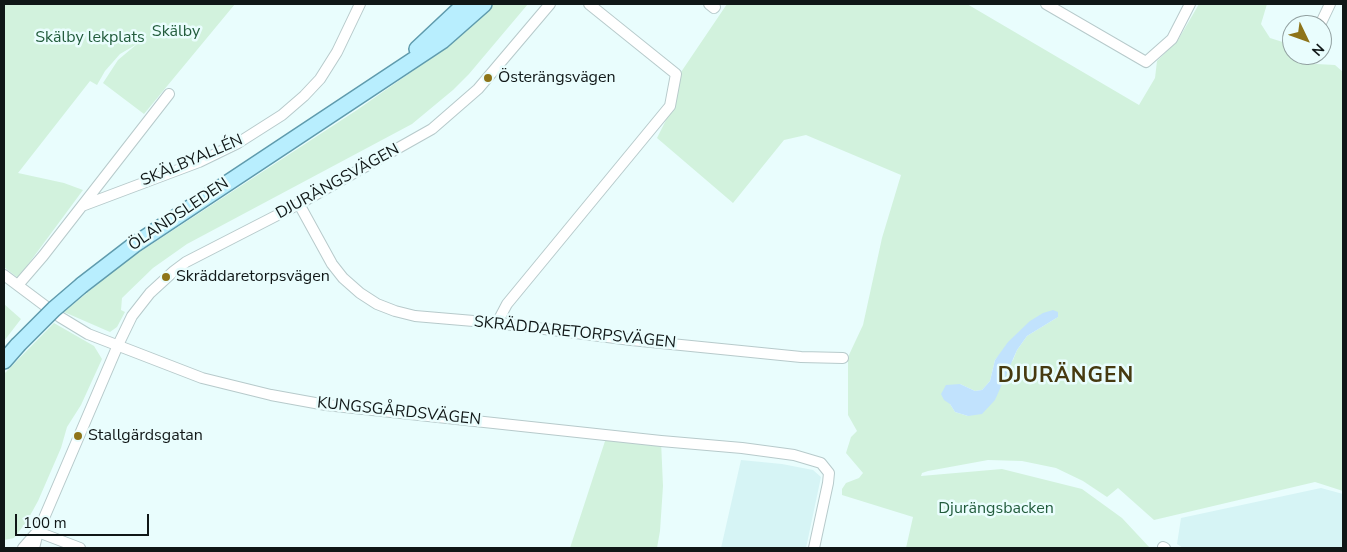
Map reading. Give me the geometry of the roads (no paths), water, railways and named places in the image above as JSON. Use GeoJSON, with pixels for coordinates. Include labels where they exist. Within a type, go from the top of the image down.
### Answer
{"type":"FeatureCollection","features":[{"type":"Feature","properties":{"kind":"main road","name":"ÖLANDSLEDEN"},"geometry":{"type":"LineString","coordinates":[[370,89],[410,57],[465,4]]}},
{"type":"Feature","properties":{"kind":"main road","name":"ÖLANDSLEDEN"},"geometry":{"type":"LineString","coordinates":[[4,361],[54,309],[134,245],[442,41],[484,4]]}},
{"type":"Feature","properties":{"kind":"street","name":"SKÄLBYALLÉN"},"geometry":{"type":"LineString","coordinates":[[82,206],[199,162],[238,143],[282,115],[320,79],[337,52],[360,4]]}},
{"type":"Feature","properties":{"kind":"street","name":"DJURÄNGSVÄGEN"},"geometry":{"type":"LineString","coordinates":[[118,345],[132,316],[142,301],[174,270],[299,204],[432,129],[478,89],[550,4]]}},
{"type":"Feature","properties":{"kind":"street"},"geometry":{"type":"LineString","coordinates":[[497,323],[507,304],[670,106],[676,74],[589,4]]}},
{"type":"Feature","properties":{"kind":"street"},"geometry":{"type":"LineString","coordinates":[[1046,4],[1146,62],[1172,39],[1190,4]]}},
{"type":"Feature","properties":{"kind":"street"},"geometry":{"type":"LineString","coordinates":[[18,285],[169,94]]}},
{"type":"Feature","properties":{"kind":"street","name":"SKRÄDDARETORPSVÄGEN"},"geometry":{"type":"LineString","coordinates":[[299,204],[332,264],[343,278],[376,304],[415,316],[497,323],[631,340],[800,357],[843,358]]}},
{"type":"Feature","properties":{"kind":"street","name":"KUNGSGÅRDSVÄGEN"},"geometry":{"type":"LineString","coordinates":[[4,275],[60,317],[88,334],[202,378],[271,395],[326,405],[742,448],[794,455],[821,462],[829,473],[814,548]]}},
{"type":"Feature","properties":{"kind":"street"},"geometry":{"type":"LineString","coordinates":[[34,548],[38,532],[118,345]]}},
{"type":"Feature","properties":{"kind":"street"},"geometry":{"type":"LineString","coordinates":[[24,548],[38,532]]}},
{"type":"Feature","properties":{"kind":"street"},"geometry":{"type":"LineString","coordinates":[[38,532],[80,548]]}},
{"type":"Feature","properties":{"kind":"water"},"geometry":{"type":"Polygon","coordinates":[[[1053,310],[1058,312],[1058,317],[1027,336],[1017,350],[995,400],[982,414],[968,416],[955,412],[941,394],[946,385],[960,384],[975,391],[982,390],[990,381],[995,360],[1008,342],[1030,321],[1043,313],[1053,310]]]}},
{"type":"Feature","properties":{"kind":"place","name":"Österängsvägen"},"geometry":{"type":"Point","coordinates":[488,78]}},
{"type":"Feature","properties":{"kind":"place","name":"Skräddaretorpsvägen"},"geometry":{"type":"Point","coordinates":[166,277]}},
{"type":"Feature","properties":{"kind":"place","name":"Stallgärdsgatan"},"geometry":{"type":"Point","coordinates":[78,436]}},
{"type":"Feature","properties":{"kind":"district","name":"DJURÄNGEN"},"geometry":{"type":"Point","coordinates":[1066,377]}},
{"type":"Feature","properties":{"kind":"park label","name":"Skälby"},"geometry":{"type":"Point","coordinates":[176,32]}},
{"type":"Feature","properties":{"kind":"park label","name":"Skälby lekplats"},"geometry":{"type":"Point","coordinates":[90,38]}},
{"type":"Feature","properties":{"kind":"park label","name":"Djurängsbacken"},"geometry":{"type":"Point","coordinates":[996,509]}}]}
